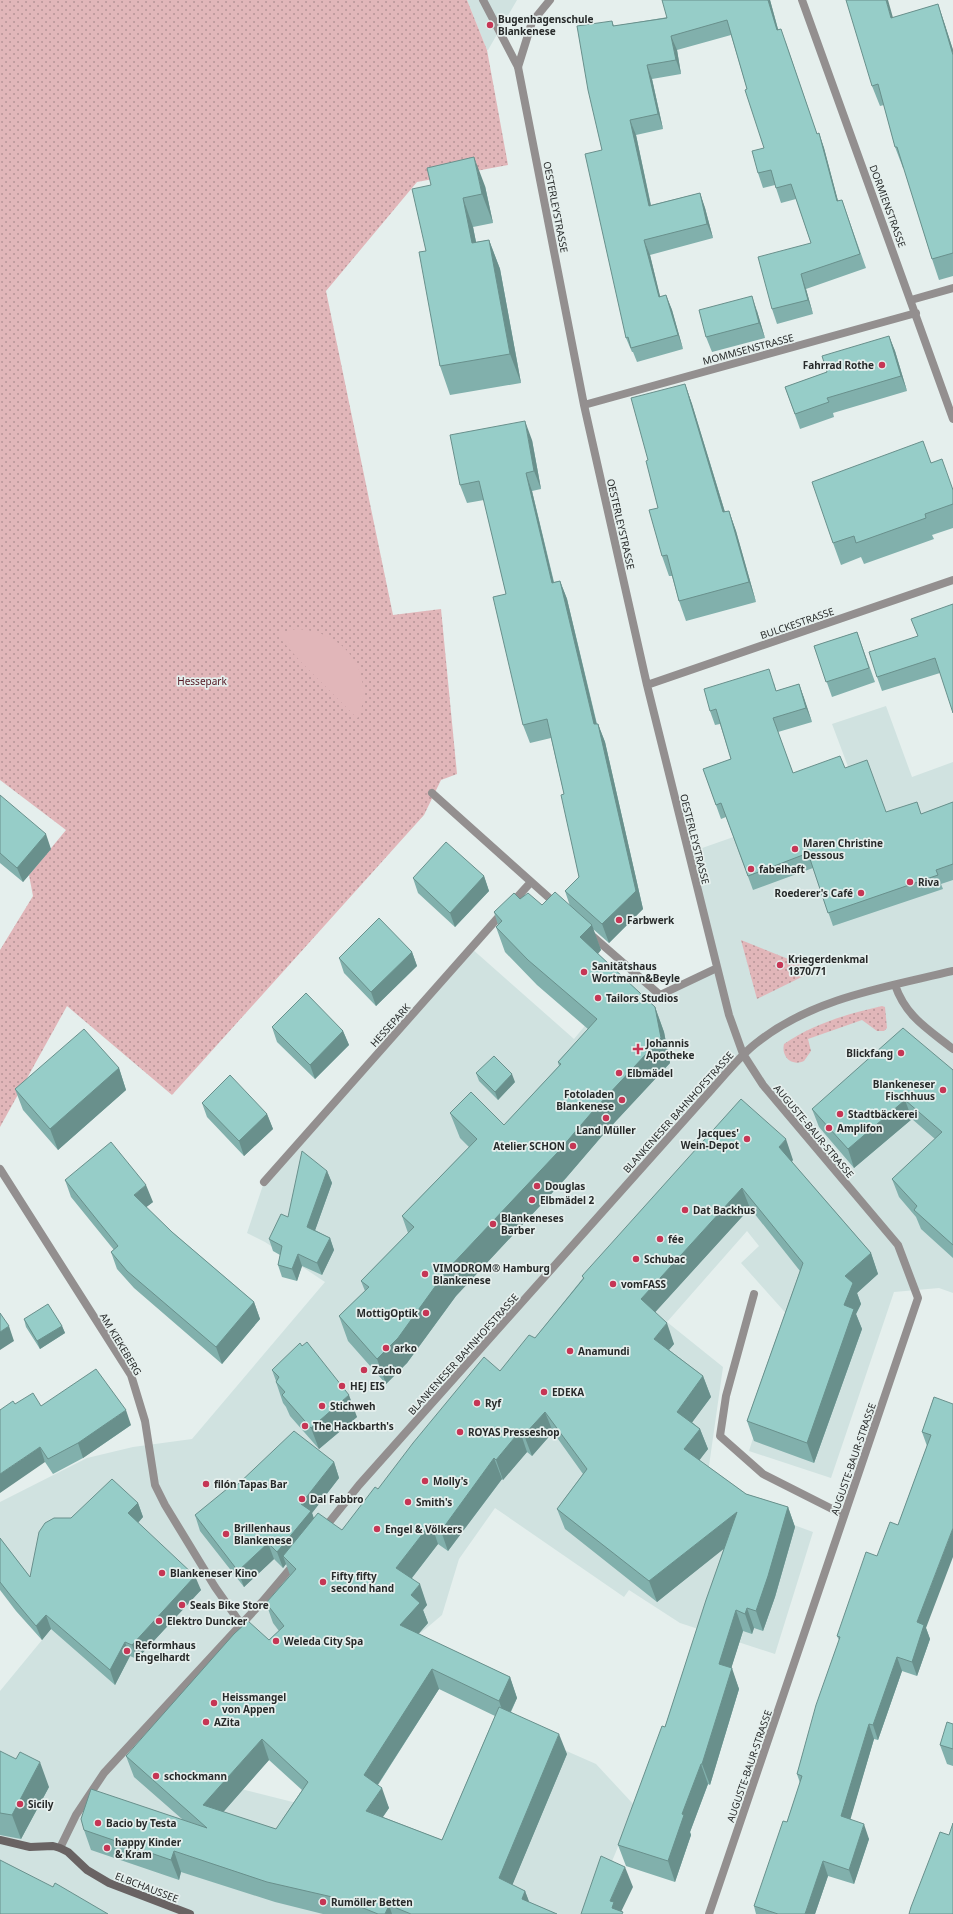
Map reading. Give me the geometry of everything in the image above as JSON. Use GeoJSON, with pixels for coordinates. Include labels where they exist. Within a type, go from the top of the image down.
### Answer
{"type":"FeatureCollection","features":[{"type":"Feature","properties":{"kind":"street"},"geometry":{"type":"LineString","coordinates":[[483,0],[518,67]]}},
{"type":"Feature","properties":{"kind":"street","name":"OESTERLEYSTRASSE"},"geometry":{"type":"LineString","coordinates":[[550,0],[532,22],[518,67],[584,405],[647,685],[717,968],[735,1034],[743,1054]]}},
{"type":"Feature","properties":{"kind":"street","name":"DORMIENSTRASSE"},"geometry":{"type":"LineString","coordinates":[[802,0],[953,419]]}},
{"type":"Feature","properties":{"kind":"street"},"geometry":{"type":"LineString","coordinates":[[911,300],[953,288]]}},
{"type":"Feature","properties":{"kind":"street","name":"MOMMSENSTRASSE"},"geometry":{"type":"LineString","coordinates":[[584,405],[916,313]]}},
{"type":"Feature","properties":{"kind":"street","name":"BULCKESTRASSE"},"geometry":{"type":"LineString","coordinates":[[647,685],[953,580]]}},
{"type":"Feature","properties":{"kind":"street"},"geometry":{"type":"LineString","coordinates":[[432,793],[560,908]]}},
{"type":"Feature","properties":{"kind":"street","name":"HESSEPARK"},"geometry":{"type":"LineString","coordinates":[[264,1182],[530,882]]}},
{"type":"Feature","properties":{"kind":"street"},"geometry":{"type":"LineString","coordinates":[[584,928],[660,995],[717,968]]}},
{"type":"Feature","properties":{"kind":"street","name":"BLANKENESER BAHNHOFSTRASSE"},"geometry":{"type":"LineString","coordinates":[[319,1534],[359,1485],[743,1054],[770,1032],[806,1012],[834,1001],[953,971]]}},
{"type":"Feature","properties":{"kind":"street"},"geometry":{"type":"LineString","coordinates":[[895,985],[900,1001],[907,1010],[953,1049]]}},
{"type":"Feature","properties":{"kind":"street","name":"AUGUSTE-BAUR-STRASSE"},"geometry":{"type":"LineString","coordinates":[[709,1914],[918,1298],[898,1245],[763,1085],[743,1054]]}},
{"type":"Feature","properties":{"kind":"street","name":"AM KIEKEBERG"},"geometry":{"type":"LineString","coordinates":[[0,1169],[130,1375],[145,1421],[155,1485],[169,1512],[215,1586],[241,1624]]}},
{"type":"Feature","properties":{"kind":"street"},"geometry":{"type":"LineString","coordinates":[[754,1294],[726,1396],[720,1436],[764,1474],[844,1515]]}},
{"type":"Feature","properties":{"kind":"street"},"geometry":{"type":"LineString","coordinates":[[0,1840],[30,1847],[53,1846],[60,1848],[76,1815],[104,1773],[241,1624],[300,1557]]}},
{"type":"Feature","properties":{"kind":"street","name":"ELBCHAUSSEE"},"geometry":{"type":"LineString","coordinates":[[60,1848],[72,1855],[87,1870],[109,1884],[190,1914]]}},
{"type":"Feature","properties":{"kind":"shaded area","name":"Bugenhagenschule Blankenese"},"geometry":{"type":"Polygon","coordinates":[[[467,0],[517,0],[488,50],[487,50],[467,0]]]}},
{"type":"Feature","properties":{"kind":"shaded area"},"geometry":{"type":"Polygon","coordinates":[[[886,706],[912,777],[953,762],[953,1293],[939,1288],[894,1292],[831,1478],[749,1451],[791,1319],[741,1263],[759,1246],[747,1231],[667,1322],[723,1367],[708,1473],[753,1510],[813,1532],[775,1654],[680,1623],[629,1590],[624,1597],[495,1508],[459,1559],[442,1615],[390,1659],[362,1646],[241,1789],[388,1826],[439,1848],[494,1719],[596,1764],[635,1806],[590,1914],[0,1914],[0,1691],[42,1640],[0,1585],[0,1502],[87,1458],[133,1447],[192,1439],[325,1282],[265,1242],[247,1233],[264,1182],[471,948],[574,1039],[631,970],[660,995],[717,968],[688,853],[858,793],[832,724],[886,706]]]}},
{"type":"Feature","properties":{"kind":"green space","name":"Hessepark"},"geometry":{"type":"Polygon","coordinates":[[[0,0],[467,0],[487,50],[508,165],[417,182],[326,291],[393,615],[441,609],[457,774],[441,780],[424,815],[172,1095],[67,1006],[0,1127],[0,950],[33,896],[29,875],[66,830],[0,780],[0,0]]]}},
{"type":"Feature","properties":{"kind":"green space"},"geometry":{"type":"Polygon","coordinates":[[[296,629],[313,631],[328,637],[341,645],[352,656],[359,669],[363,684],[363,700],[359,717],[357,718],[301,662],[277,635],[277,633],[296,629]]]}},
{"type":"Feature","properties":{"kind":"green space"},"geometry":{"type":"Polygon","coordinates":[[[741,940],[816,970],[757,999],[741,940]]]}},
{"type":"Feature","properties":{"kind":"green space"},"geometry":{"type":"Polygon","coordinates":[[[882,1006],[885,1007],[887,1028],[884,1031],[877,1031],[862,1020],[808,1039],[811,1051],[804,1061],[795,1063],[788,1059],[784,1053],[784,1044],[819,1025],[856,1012],[882,1006]]]}},
{"type":"Feature","properties":{"kind":"building"},"geometry":{"type":"Polygon","coordinates":[[[662,0],[768,0],[777,30],[781,29],[817,134],[819,133],[837,201],[842,200],[860,254],[801,274],[808,300],[772,309],[758,257],[811,243],[791,184],[776,188],[771,170],[758,173],[752,151],[764,148],[745,90],[747,89],[727,20],[671,36],[676,60],[647,65],[658,114],[630,120],[649,206],[700,193],[707,224],[644,240],[659,297],[666,295],[678,335],[631,348],[628,337],[626,338],[585,154],[602,150],[588,90],[577,26],[612,21],[613,26],[667,18],[662,0]]]}},
{"type":"Feature","properties":{"kind":"building"},"geometry":{"type":"Polygon","coordinates":[[[846,0],[886,0],[891,18],[938,4],[953,55],[953,253],[932,259],[897,147],[895,147],[878,84],[872,86],[846,0]]]}},
{"type":"Feature","properties":{"kind":"building"},"geometry":{"type":"Polygon","coordinates":[[[474,157],[482,194],[463,198],[472,243],[489,240],[510,354],[440,366],[419,252],[426,251],[412,189],[431,185],[427,168],[474,157]]]}},
{"type":"Feature","properties":{"kind":"building"},"geometry":{"type":"Polygon","coordinates":[[[752,296],[759,323],[706,337],[699,310],[752,296]]]}},
{"type":"Feature","properties":{"kind":"building"},"geometry":{"type":"Polygon","coordinates":[[[889,336],[901,376],[827,398],[829,402],[795,414],[785,387],[827,372],[822,356],[889,336]]]}},
{"type":"Feature","properties":{"kind":"building"},"geometry":{"type":"Polygon","coordinates":[[[685,384],[723,512],[729,511],[749,582],[679,601],[667,555],[662,556],[649,510],[658,508],[646,461],[648,460],[631,398],[685,384]]]}},
{"type":"Feature","properties":{"kind":"building"},"geometry":{"type":"Polygon","coordinates":[[[525,421],[534,471],[526,473],[552,583],[560,581],[594,724],[598,724],[636,891],[602,924],[565,891],[579,877],[561,795],[564,794],[547,719],[523,725],[493,597],[506,594],[479,481],[460,485],[450,435],[525,421]]]}},
{"type":"Feature","properties":{"kind":"building"},"geometry":{"type":"Polygon","coordinates":[[[923,441],[931,463],[942,459],[953,490],[953,504],[925,514],[926,518],[856,543],[854,536],[833,543],[812,482],[923,441]]]}},
{"type":"Feature","properties":{"kind":"building"},"geometry":{"type":"Polygon","coordinates":[[[953,604],[953,713],[935,658],[877,677],[869,652],[918,636],[911,619],[953,604]]]}},
{"type":"Feature","properties":{"kind":"building"},"geometry":{"type":"Polygon","coordinates":[[[857,632],[869,668],[826,682],[814,646],[857,632]]]}},
{"type":"Feature","properties":{"kind":"building"},"geometry":{"type":"Polygon","coordinates":[[[769,669],[776,691],[799,684],[806,708],[773,718],[793,773],[840,756],[845,768],[867,760],[886,812],[917,802],[921,814],[953,802],[953,864],[936,870],[938,875],[828,913],[808,853],[748,876],[721,803],[716,805],[703,769],[731,759],[716,709],[710,711],[704,689],[769,669]]]}},
{"type":"Feature","properties":{"kind":"building"},"geometry":{"type":"Polygon","coordinates":[[[0,795],[46,834],[17,868],[0,853],[0,795]]]}},
{"type":"Feature","properties":{"kind":"building"},"geometry":{"type":"Polygon","coordinates":[[[446,842],[484,876],[450,913],[413,878],[446,842]]]}},
{"type":"Feature","properties":{"kind":"building"},"geometry":{"type":"Polygon","coordinates":[[[555,892],[592,925],[580,937],[655,1007],[661,1038],[593,1111],[557,1153],[447,1270],[398,1338],[377,1359],[339,1316],[369,1287],[361,1281],[414,1227],[402,1216],[477,1139],[450,1113],[471,1092],[504,1125],[561,1064],[558,1062],[597,1019],[528,960],[496,927],[502,921],[494,912],[514,893],[520,899],[528,893],[542,905],[555,892]]]}},
{"type":"Feature","properties":{"kind":"building"},"geometry":{"type":"Polygon","coordinates":[[[379,918],[412,952],[371,992],[339,958],[379,918]]]}},
{"type":"Feature","properties":{"kind":"building"},"geometry":{"type":"Polygon","coordinates":[[[306,993],[343,1031],[310,1065],[272,1027],[306,993]]]}},
{"type":"Feature","properties":{"kind":"building"},"geometry":{"type":"Polygon","coordinates":[[[903,1028],[953,1070],[953,1245],[914,1210],[917,1206],[892,1179],[942,1132],[905,1100],[848,1149],[812,1109],[903,1028]]]}},
{"type":"Feature","properties":{"kind":"building"},"geometry":{"type":"Polygon","coordinates":[[[84,1029],[119,1068],[50,1129],[15,1089],[84,1029]]]}},
{"type":"Feature","properties":{"kind":"building"},"geometry":{"type":"Polygon","coordinates":[[[494,1056],[512,1074],[495,1092],[476,1073],[494,1056]]]}},
{"type":"Feature","properties":{"kind":"building"},"geometry":{"type":"Polygon","coordinates":[[[230,1075],[267,1114],[239,1141],[202,1103],[230,1075]]]}},
{"type":"Feature","properties":{"kind":"building"},"geometry":{"type":"Polygon","coordinates":[[[741,1099],[786,1139],[779,1147],[871,1253],[845,1276],[853,1283],[844,1305],[854,1309],[807,1443],[747,1421],[803,1263],[742,1188],[641,1299],[667,1323],[654,1339],[703,1376],[677,1412],[700,1429],[684,1449],[746,1494],[788,1507],[756,1611],[747,1608],[745,1614],[736,1610],[719,1664],[732,1668],[702,1764],[682,1814],[684,1815],[668,1861],[618,1845],[662,1726],[665,1727],[706,1600],[737,1512],[649,1581],[557,1509],[587,1469],[545,1412],[524,1435],[520,1431],[496,1460],[494,1458],[441,1531],[431,1523],[396,1568],[420,1584],[411,1595],[420,1603],[400,1625],[510,1677],[499,1701],[432,1669],[364,1775],[382,1788],[366,1811],[442,1840],[499,1707],[559,1734],[499,1878],[525,1891],[522,1899],[557,1914],[411,1914],[389,1905],[385,1914],[378,1914],[341,1899],[267,1882],[174,1851],[171,1860],[84,1830],[81,1819],[91,1789],[207,1828],[126,1756],[234,1634],[248,1621],[269,1640],[284,1626],[266,1603],[296,1569],[283,1556],[318,1513],[342,1530],[375,1487],[378,1489],[413,1443],[484,1357],[500,1371],[529,1335],[535,1338],[584,1278],[582,1276],[741,1099]],[[262,1739],[203,1805],[276,1829],[308,1782],[262,1739]]]}},
{"type":"Feature","properties":{"kind":"building"},"geometry":{"type":"Polygon","coordinates":[[[111,1142],[146,1185],[134,1195],[172,1232],[254,1302],[216,1347],[127,1271],[111,1252],[118,1246],[65,1180],[111,1142]]]}},
{"type":"Feature","properties":{"kind":"building"},"geometry":{"type":"Polygon","coordinates":[[[302,1151],[327,1171],[307,1227],[330,1238],[317,1263],[298,1254],[292,1269],[278,1265],[282,1246],[269,1239],[281,1214],[288,1217],[302,1151]]]}},
{"type":"Feature","properties":{"kind":"building"},"geometry":{"type":"Polygon","coordinates":[[[48,1304],[62,1326],[37,1341],[24,1319],[48,1304]]]}},
{"type":"Feature","properties":{"kind":"building"},"geometry":{"type":"Polygon","coordinates":[[[0,1313],[9,1326],[0,1332],[0,1313]]]}},
{"type":"Feature","properties":{"kind":"building"},"geometry":{"type":"Polygon","coordinates":[[[307,1342],[349,1395],[311,1428],[282,1395],[285,1392],[276,1382],[279,1377],[272,1370],[300,1343],[302,1346],[307,1342]]]}},
{"type":"Feature","properties":{"kind":"building"},"geometry":{"type":"Polygon","coordinates":[[[96,1369],[126,1410],[78,1443],[48,1459],[40,1447],[0,1474],[0,1410],[13,1401],[15,1404],[33,1393],[41,1406],[96,1369]]]}},
{"type":"Feature","properties":{"kind":"building"},"geometry":{"type":"Polygon","coordinates":[[[934,1397],[953,1404],[953,1528],[917,1622],[924,1625],[912,1662],[897,1657],[873,1725],[869,1724],[841,1816],[864,1824],[849,1870],[823,1861],[805,1914],[778,1914],[754,1906],[783,1821],[787,1822],[802,1776],[797,1774],[816,1705],[840,1637],[837,1636],[866,1552],[877,1556],[890,1522],[898,1525],[931,1435],[922,1432],[934,1397]]]}},
{"type":"Feature","properties":{"kind":"building"},"geometry":{"type":"Polygon","coordinates":[[[294,1431],[334,1462],[301,1504],[311,1511],[277,1552],[268,1543],[238,1571],[195,1515],[233,1484],[235,1487],[294,1431]]]}},
{"type":"Feature","properties":{"kind":"building"},"geometry":{"type":"Polygon","coordinates":[[[112,1479],[138,1503],[128,1513],[195,1576],[132,1645],[125,1642],[110,1670],[46,1615],[36,1626],[11,1596],[0,1582],[0,1538],[30,1577],[39,1532],[45,1523],[54,1518],[71,1518],[112,1479]]]}},
{"type":"Feature","properties":{"kind":"building"},"geometry":{"type":"Polygon","coordinates":[[[947,1722],[953,1724],[953,1749],[940,1745],[947,1722]]]}},
{"type":"Feature","properties":{"kind":"building"},"geometry":{"type":"Polygon","coordinates":[[[0,1751],[16,1759],[20,1752],[40,1762],[12,1815],[0,1813],[0,1751]]]}},
{"type":"Feature","properties":{"kind":"building"},"geometry":{"type":"Polygon","coordinates":[[[953,1823],[953,1914],[909,1914],[940,1832],[949,1835],[953,1823]]]}},
{"type":"Feature","properties":{"kind":"building"},"geometry":{"type":"Polygon","coordinates":[[[601,1856],[625,1867],[610,1901],[614,1902],[612,1908],[623,1912],[622,1914],[581,1914],[601,1856]]]}},
{"type":"Feature","properties":{"kind":"building"},"geometry":{"type":"Polygon","coordinates":[[[0,1860],[53,1887],[55,1883],[108,1914],[0,1914],[0,1860]]]}},
{"type":"Feature","properties":{"kind":"place","name":"Bugenhagenschule Blankenese"},"geometry":{"type":"Point","coordinates":[490,25]}},
{"type":"Feature","properties":{"kind":"place","name":"Fahrrad Rothe"},"geometry":{"type":"Point","coordinates":[882,365]}},
{"type":"Feature","properties":{"kind":"place","name":"Maren Christine Dessous"},"geometry":{"type":"Point","coordinates":[795,849]}},
{"type":"Feature","properties":{"kind":"place","name":"fabelhaft"},"geometry":{"type":"Point","coordinates":[751,869]}},
{"type":"Feature","properties":{"kind":"place","name":"Riva"},"geometry":{"type":"Point","coordinates":[910,882]}},
{"type":"Feature","properties":{"kind":"place","name":"Roederer's Café"},"geometry":{"type":"Point","coordinates":[861,893]}},
{"type":"Feature","properties":{"kind":"place","name":"Farbwerk"},"geometry":{"type":"Point","coordinates":[619,920]}},
{"type":"Feature","properties":{"kind":"place","name":"Kriegerdenkmal 1870/71"},"geometry":{"type":"Point","coordinates":[780,965]}},
{"type":"Feature","properties":{"kind":"place","name":"Sanitätshaus Wortmann&Beyle"},"geometry":{"type":"Point","coordinates":[584,972]}},
{"type":"Feature","properties":{"kind":"place","name":"Tailors Studios"},"geometry":{"type":"Point","coordinates":[598,998]}},
{"type":"Feature","properties":{"kind":"place","name":"Johannis Apotheke"},"geometry":{"type":"Point","coordinates":[638,1049]}},
{"type":"Feature","properties":{"kind":"place","name":"Blickfang"},"geometry":{"type":"Point","coordinates":[901,1053]}},
{"type":"Feature","properties":{"kind":"place","name":"Elbmädel"},"geometry":{"type":"Point","coordinates":[619,1073]}},
{"type":"Feature","properties":{"kind":"place","name":"Blankeneser Fischhuus"},"geometry":{"type":"Point","coordinates":[943,1090]}},
{"type":"Feature","properties":{"kind":"place","name":"Fotoladen Blankenese"},"geometry":{"type":"Point","coordinates":[622,1100]}},
{"type":"Feature","properties":{"kind":"place","name":"Stadtbäckerei"},"geometry":{"type":"Point","coordinates":[840,1114]}},
{"type":"Feature","properties":{"kind":"place","name":"Land Müller"},"geometry":{"type":"Point","coordinates":[606,1118]}},
{"type":"Feature","properties":{"kind":"place","name":"Amplifon"},"geometry":{"type":"Point","coordinates":[829,1128]}},
{"type":"Feature","properties":{"kind":"place","name":"Jacques' Wein-Depot"},"geometry":{"type":"Point","coordinates":[747,1139]}},
{"type":"Feature","properties":{"kind":"place","name":"Atelier SCHON"},"geometry":{"type":"Point","coordinates":[573,1146]}},
{"type":"Feature","properties":{"kind":"place","name":"Douglas"},"geometry":{"type":"Point","coordinates":[537,1186]}},
{"type":"Feature","properties":{"kind":"place","name":"Elbmädel 2"},"geometry":{"type":"Point","coordinates":[532,1200]}},
{"type":"Feature","properties":{"kind":"place","name":"Dat Backhus"},"geometry":{"type":"Point","coordinates":[685,1210]}},
{"type":"Feature","properties":{"kind":"place","name":"Blankeneses Barber"},"geometry":{"type":"Point","coordinates":[493,1224]}},
{"type":"Feature","properties":{"kind":"place","name":"fée"},"geometry":{"type":"Point","coordinates":[660,1239]}},
{"type":"Feature","properties":{"kind":"place","name":"Schubac"},"geometry":{"type":"Point","coordinates":[636,1259]}},
{"type":"Feature","properties":{"kind":"place","name":"VIMODROM® Hamburg Blankenese"},"geometry":{"type":"Point","coordinates":[425,1274]}},
{"type":"Feature","properties":{"kind":"place","name":"vomFASS"},"geometry":{"type":"Point","coordinates":[613,1284]}},
{"type":"Feature","properties":{"kind":"place","name":"MottigOptik"},"geometry":{"type":"Point","coordinates":[426,1313]}},
{"type":"Feature","properties":{"kind":"place","name":"arko"},"geometry":{"type":"Point","coordinates":[386,1348]}},
{"type":"Feature","properties":{"kind":"place","name":"Anamundi"},"geometry":{"type":"Point","coordinates":[570,1351]}},
{"type":"Feature","properties":{"kind":"place","name":"Zacho"},"geometry":{"type":"Point","coordinates":[364,1370]}},
{"type":"Feature","properties":{"kind":"place","name":"HEJ EIS"},"geometry":{"type":"Point","coordinates":[342,1386]}},
{"type":"Feature","properties":{"kind":"place","name":"EDEKA"},"geometry":{"type":"Point","coordinates":[544,1392]}},
{"type":"Feature","properties":{"kind":"place","name":"Ryf"},"geometry":{"type":"Point","coordinates":[477,1403]}},
{"type":"Feature","properties":{"kind":"place","name":"Stichweh"},"geometry":{"type":"Point","coordinates":[322,1406]}},
{"type":"Feature","properties":{"kind":"place","name":"The Hackbarth's"},"geometry":{"type":"Point","coordinates":[305,1426]}},
{"type":"Feature","properties":{"kind":"place","name":"ROYAS Presseshop"},"geometry":{"type":"Point","coordinates":[460,1432]}},
{"type":"Feature","properties":{"kind":"place","name":"Molly's"},"geometry":{"type":"Point","coordinates":[425,1481]}},
{"type":"Feature","properties":{"kind":"place","name":"filón Tapas Bar"},"geometry":{"type":"Point","coordinates":[206,1484]}},
{"type":"Feature","properties":{"kind":"place","name":"Dal Fabbro"},"geometry":{"type":"Point","coordinates":[302,1499]}},
{"type":"Feature","properties":{"kind":"place","name":"Smith's"},"geometry":{"type":"Point","coordinates":[408,1502]}},
{"type":"Feature","properties":{"kind":"place","name":"Engel & Völkers"},"geometry":{"type":"Point","coordinates":[377,1529]}},
{"type":"Feature","properties":{"kind":"place","name":"Brillenhaus Blankenese"},"geometry":{"type":"Point","coordinates":[226,1534]}},
{"type":"Feature","properties":{"kind":"place","name":"Blankeneser Kino"},"geometry":{"type":"Point","coordinates":[162,1573]}},
{"type":"Feature","properties":{"kind":"place","name":"Fifty fifty second hand"},"geometry":{"type":"Point","coordinates":[323,1582]}},
{"type":"Feature","properties":{"kind":"place","name":"Seals Bike Store"},"geometry":{"type":"Point","coordinates":[182,1605]}},
{"type":"Feature","properties":{"kind":"place","name":"Elektro Duncker"},"geometry":{"type":"Point","coordinates":[159,1621]}},
{"type":"Feature","properties":{"kind":"place","name":"Weleda City Spa"},"geometry":{"type":"Point","coordinates":[276,1641]}},
{"type":"Feature","properties":{"kind":"place","name":"Reformhaus Engelhardt"},"geometry":{"type":"Point","coordinates":[127,1651]}},
{"type":"Feature","properties":{"kind":"place","name":"Heissmangel von Appen"},"geometry":{"type":"Point","coordinates":[214,1703]}},
{"type":"Feature","properties":{"kind":"place","name":"AZita"},"geometry":{"type":"Point","coordinates":[206,1722]}},
{"type":"Feature","properties":{"kind":"place","name":"schockmann"},"geometry":{"type":"Point","coordinates":[156,1776]}},
{"type":"Feature","properties":{"kind":"place","name":"Sicily"},"geometry":{"type":"Point","coordinates":[20,1804]}},
{"type":"Feature","properties":{"kind":"place","name":"Bacio by Testa"},"geometry":{"type":"Point","coordinates":[98,1823]}},
{"type":"Feature","properties":{"kind":"place","name":"happy Kinder & Kram"},"geometry":{"type":"Point","coordinates":[107,1848]}},
{"type":"Feature","properties":{"kind":"place","name":"Rumöller Betten"},"geometry":{"type":"Point","coordinates":[323,1902]}}]}
